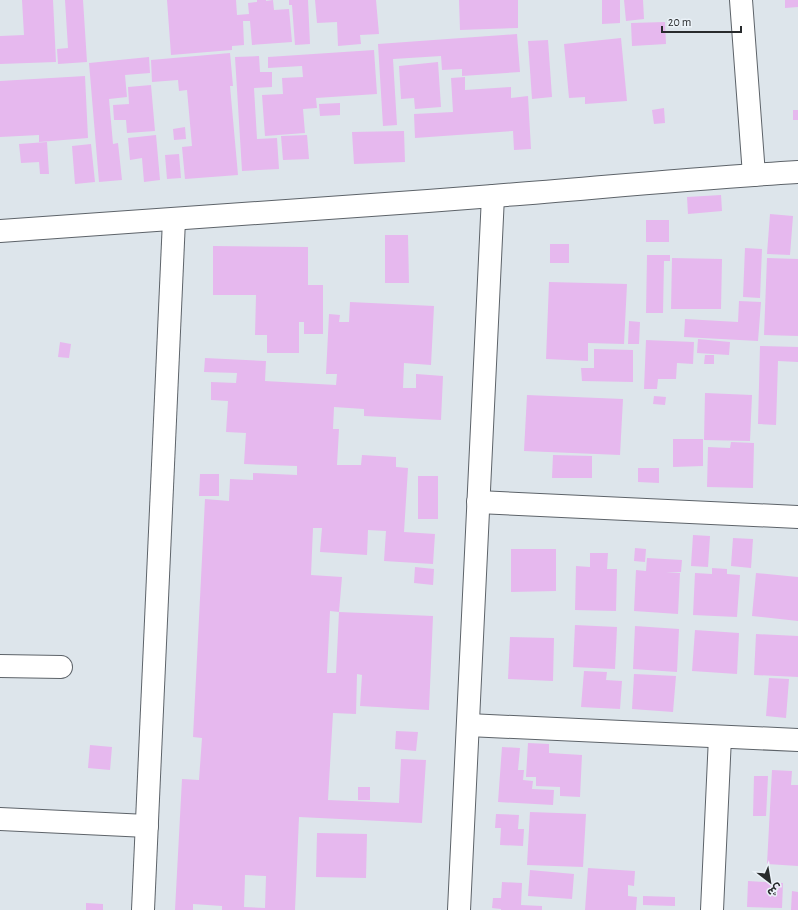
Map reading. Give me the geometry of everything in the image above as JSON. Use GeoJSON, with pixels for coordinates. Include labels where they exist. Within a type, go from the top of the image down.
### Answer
{"type":"FeatureCollection","features":[{"type":"Feature","properties":{"kind":"street"},"geometry":{"type":"LineString","coordinates":[[741,0],[754,175]]}},
{"type":"Feature","properties":{"kind":"street"},"geometry":{"type":"LineString","coordinates":[[0,230],[174,220],[798,172]]}},
{"type":"Feature","properties":{"kind":"street"},"geometry":{"type":"LineString","coordinates":[[459,910],[493,196]]}},
{"type":"Feature","properties":{"kind":"street"},"geometry":{"type":"LineString","coordinates":[[143,910],[174,220]]}},
{"type":"Feature","properties":{"kind":"street"},"geometry":{"type":"LineString","coordinates":[[478,502],[798,517]]}},
{"type":"Feature","properties":{"kind":"street"},"geometry":{"type":"LineString","coordinates":[[0,666],[61,667]]}},
{"type":"Feature","properties":{"kind":"street"},"geometry":{"type":"LineString","coordinates":[[468,725],[798,740]]}},
{"type":"Feature","properties":{"kind":"street"},"geometry":{"type":"LineString","coordinates":[[712,910],[720,737]]}},
{"type":"Feature","properties":{"kind":"street"},"geometry":{"type":"LineString","coordinates":[[0,819],[147,826]]}},
{"type":"Feature","properties":{"kind":"building"},"geometry":{"type":"Polygon","coordinates":[[[22,0],[53,0],[56,62],[0,64],[0,36],[24,35],[22,0]]]}},
{"type":"Feature","properties":{"kind":"building"},"geometry":{"type":"Polygon","coordinates":[[[65,0],[83,0],[87,62],[58,64],[57,49],[68,48],[65,0]]]}},
{"type":"Feature","properties":{"kind":"building"},"geometry":{"type":"Polygon","coordinates":[[[167,0],[236,0],[237,15],[249,14],[248,3],[257,2],[257,0],[273,0],[274,10],[289,9],[292,42],[252,45],[250,21],[243,21],[244,45],[232,46],[232,50],[171,55],[167,0]]]}},
{"type":"Feature","properties":{"kind":"building"},"geometry":{"type":"Polygon","coordinates":[[[289,0],[308,0],[310,44],[295,45],[292,5],[289,5],[289,0]]]}},
{"type":"Feature","properties":{"kind":"building"},"geometry":{"type":"Polygon","coordinates":[[[315,0],[376,0],[379,34],[360,35],[361,44],[338,46],[337,22],[317,23],[315,0]]]}},
{"type":"Feature","properties":{"kind":"building"},"geometry":{"type":"Polygon","coordinates":[[[459,0],[518,0],[518,28],[460,30],[459,0]]]}},
{"type":"Feature","properties":{"kind":"building"},"geometry":{"type":"Polygon","coordinates":[[[602,0],[620,0],[620,23],[602,24],[602,0]]]}},
{"type":"Feature","properties":{"kind":"building"},"geometry":{"type":"Polygon","coordinates":[[[624,0],[643,0],[644,19],[626,21],[624,0]]]}},
{"type":"Feature","properties":{"kind":"building"},"geometry":{"type":"Polygon","coordinates":[[[785,0],[798,0],[798,7],[785,8],[785,0]]]}},
{"type":"Feature","properties":{"kind":"building"},"geometry":{"type":"Polygon","coordinates":[[[665,22],[666,44],[632,46],[631,23],[665,22]]]}},
{"type":"Feature","properties":{"kind":"building"},"geometry":{"type":"Polygon","coordinates":[[[517,34],[520,72],[462,76],[462,69],[442,70],[441,56],[393,59],[397,125],[383,126],[378,44],[517,34]]]}},
{"type":"Feature","properties":{"kind":"building"},"geometry":{"type":"Polygon","coordinates":[[[621,38],[627,101],[585,104],[585,97],[569,98],[564,44],[621,38]]]}},
{"type":"Feature","properties":{"kind":"building"},"geometry":{"type":"Polygon","coordinates":[[[548,40],[552,97],[532,99],[528,41],[548,40]]]}},
{"type":"Feature","properties":{"kind":"building"},"geometry":{"type":"Polygon","coordinates":[[[374,50],[377,94],[316,98],[317,108],[303,109],[305,133],[265,136],[262,95],[283,94],[282,78],[303,77],[302,66],[268,68],[268,57],[374,50]]]}},
{"type":"Feature","properties":{"kind":"building"},"geometry":{"type":"Polygon","coordinates":[[[230,53],[233,86],[230,86],[238,175],[185,179],[182,147],[192,146],[187,90],[179,91],[178,80],[152,82],[151,60],[230,53]]]}},
{"type":"Feature","properties":{"kind":"building"},"geometry":{"type":"Polygon","coordinates":[[[259,56],[260,72],[272,72],[272,87],[254,88],[257,139],[277,138],[279,169],[242,171],[235,57],[259,56]]]}},
{"type":"Feature","properties":{"kind":"building"},"geometry":{"type":"Polygon","coordinates":[[[149,57],[150,73],[125,75],[127,97],[109,99],[113,144],[118,143],[122,180],[99,182],[89,63],[149,57]]]}},
{"type":"Feature","properties":{"kind":"building"},"geometry":{"type":"Polygon","coordinates":[[[438,62],[441,107],[415,109],[414,98],[401,99],[399,66],[438,62]]]}},
{"type":"Feature","properties":{"kind":"building"},"geometry":{"type":"Polygon","coordinates":[[[85,76],[88,138],[39,142],[39,135],[0,137],[0,81],[85,76]]]}},
{"type":"Feature","properties":{"kind":"building"},"geometry":{"type":"Polygon","coordinates":[[[465,77],[465,90],[511,87],[511,98],[528,96],[531,149],[514,150],[513,131],[415,138],[414,114],[453,112],[451,78],[465,77]]]}},
{"type":"Feature","properties":{"kind":"building"},"geometry":{"type":"Polygon","coordinates":[[[151,85],[155,131],[127,133],[126,120],[114,120],[113,105],[129,104],[128,87],[151,85]]]}},
{"type":"Feature","properties":{"kind":"building"},"geometry":{"type":"Polygon","coordinates":[[[340,103],[340,115],[320,116],[319,104],[340,103]]]}},
{"type":"Feature","properties":{"kind":"building"},"geometry":{"type":"Polygon","coordinates":[[[664,108],[665,123],[654,124],[652,110],[664,108]]]}},
{"type":"Feature","properties":{"kind":"building"},"geometry":{"type":"Polygon","coordinates":[[[793,110],[798,110],[798,120],[793,120],[793,110]]]}},
{"type":"Feature","properties":{"kind":"building"},"geometry":{"type":"Polygon","coordinates":[[[185,127],[186,139],[174,140],[173,129],[185,127]]]}},
{"type":"Feature","properties":{"kind":"building"},"geometry":{"type":"Polygon","coordinates":[[[404,131],[405,162],[354,164],[352,132],[404,131]]]}},
{"type":"Feature","properties":{"kind":"building"},"geometry":{"type":"Polygon","coordinates":[[[156,135],[160,180],[144,182],[142,158],[130,160],[128,138],[156,135]]]}},
{"type":"Feature","properties":{"kind":"building"},"geometry":{"type":"Polygon","coordinates":[[[307,135],[309,159],[283,160],[281,136],[307,135]]]}},
{"type":"Feature","properties":{"kind":"building"},"geometry":{"type":"Polygon","coordinates":[[[47,142],[49,174],[40,174],[39,162],[21,163],[19,144],[47,142]]]}},
{"type":"Feature","properties":{"kind":"building"},"geometry":{"type":"Polygon","coordinates":[[[91,144],[95,182],[75,184],[72,146],[91,144]]]}},
{"type":"Feature","properties":{"kind":"building"},"geometry":{"type":"Polygon","coordinates":[[[179,154],[181,178],[167,179],[165,155],[179,154]]]}},
{"type":"Feature","properties":{"kind":"building"},"geometry":{"type":"Polygon","coordinates":[[[721,195],[722,211],[688,214],[687,197],[721,195]]]}},
{"type":"Feature","properties":{"kind":"building"},"geometry":{"type":"Polygon","coordinates":[[[770,214],[793,216],[790,255],[767,254],[770,214]]]}},
{"type":"Feature","properties":{"kind":"building"},"geometry":{"type":"Polygon","coordinates":[[[646,220],[669,220],[669,242],[646,242],[646,220]]]}},
{"type":"Feature","properties":{"kind":"building"},"geometry":{"type":"Polygon","coordinates":[[[385,235],[408,235],[409,283],[385,283],[385,235]]]}},
{"type":"Feature","properties":{"kind":"building"},"geometry":{"type":"Polygon","coordinates":[[[550,244],[569,244],[569,263],[550,263],[550,244]]]}},
{"type":"Feature","properties":{"kind":"building"},"geometry":{"type":"Polygon","coordinates":[[[213,246],[308,247],[308,285],[323,285],[323,334],[304,334],[304,322],[299,322],[299,353],[267,353],[267,335],[255,335],[256,295],[213,295],[213,246]]]}},
{"type":"Feature","properties":{"kind":"building"},"geometry":{"type":"Polygon","coordinates":[[[745,248],[762,249],[760,298],[743,297],[745,248]]]}},
{"type":"Feature","properties":{"kind":"building"},"geometry":{"type":"Polygon","coordinates":[[[647,255],[670,255],[670,261],[664,261],[663,313],[646,313],[647,255]]]}},
{"type":"Feature","properties":{"kind":"building"},"geometry":{"type":"Polygon","coordinates":[[[672,258],[722,259],[721,309],[671,309],[672,258]]]}},
{"type":"Feature","properties":{"kind":"building"},"geometry":{"type":"Polygon","coordinates":[[[767,258],[798,259],[798,336],[764,335],[767,258]]]}},
{"type":"Feature","properties":{"kind":"building"},"geometry":{"type":"Polygon","coordinates":[[[549,282],[627,284],[624,344],[588,343],[588,361],[546,359],[549,282]]]}},
{"type":"Feature","properties":{"kind":"building"},"geometry":{"type":"Polygon","coordinates":[[[739,301],[761,302],[758,341],[684,337],[685,319],[738,322],[739,301]]]}},
{"type":"Feature","properties":{"kind":"building"},"geometry":{"type":"Polygon","coordinates":[[[350,302],[434,306],[431,365],[404,363],[403,388],[416,388],[416,374],[443,376],[441,420],[364,416],[364,409],[334,407],[333,429],[339,429],[337,465],[361,465],[362,455],[396,457],[396,467],[408,468],[404,532],[435,534],[433,564],[384,561],[386,531],[368,530],[367,555],[320,552],[322,528],[313,528],[311,575],[342,577],[339,612],[433,616],[429,710],[360,706],[362,675],[357,674],[356,714],[333,713],[328,800],[399,803],[401,759],[426,760],[422,823],[299,817],[295,910],[222,910],[222,906],[193,904],[193,910],[175,910],[182,779],[199,780],[202,738],[193,737],[205,499],[229,501],[230,479],[253,480],[253,473],[297,475],[297,466],[244,464],[246,433],[226,432],[228,401],[211,400],[211,382],[236,383],[237,373],[204,372],[205,358],[266,361],[265,381],[336,385],[337,374],[326,374],[329,314],[340,315],[339,322],[349,322],[350,302]],[[330,611],[327,673],[336,673],[339,612],[330,611]],[[245,875],[244,907],[265,908],[266,876],[245,875]]]}},
{"type":"Feature","properties":{"kind":"building"},"geometry":{"type":"Polygon","coordinates":[[[629,321],[640,322],[639,344],[628,344],[629,321]]]}},
{"type":"Feature","properties":{"kind":"building"},"geometry":{"type":"Polygon","coordinates":[[[698,339],[730,342],[729,355],[697,353],[698,339]]]}},
{"type":"Feature","properties":{"kind":"building"},"geometry":{"type":"Polygon","coordinates":[[[646,340],[694,342],[693,364],[677,363],[676,379],[658,379],[657,389],[644,389],[646,340]]]}},
{"type":"Feature","properties":{"kind":"building"},"geometry":{"type":"Polygon","coordinates":[[[60,342],[71,344],[69,358],[58,357],[60,342]]]}},
{"type":"Feature","properties":{"kind":"building"},"geometry":{"type":"Polygon","coordinates":[[[760,346],[798,347],[798,362],[778,361],[776,425],[758,424],[760,346]]]}},
{"type":"Feature","properties":{"kind":"building"},"geometry":{"type":"Polygon","coordinates":[[[594,349],[633,350],[633,382],[582,381],[581,368],[594,368],[594,349]]]}},
{"type":"Feature","properties":{"kind":"building"},"geometry":{"type":"Polygon","coordinates":[[[705,355],[714,355],[714,364],[704,364],[705,355]]]}},
{"type":"Feature","properties":{"kind":"building"},"geometry":{"type":"Polygon","coordinates":[[[705,393],[752,395],[750,441],[704,440],[705,393]]]}},
{"type":"Feature","properties":{"kind":"building"},"geometry":{"type":"Polygon","coordinates":[[[527,395],[623,399],[620,455],[524,451],[527,395]]]}},
{"type":"Feature","properties":{"kind":"building"},"geometry":{"type":"Polygon","coordinates":[[[654,396],[666,397],[665,405],[653,404],[654,396]]]}},
{"type":"Feature","properties":{"kind":"building"},"geometry":{"type":"Polygon","coordinates":[[[673,439],[703,439],[703,466],[673,467],[673,439]]]}},
{"type":"Feature","properties":{"kind":"building"},"geometry":{"type":"Polygon","coordinates":[[[731,442],[754,443],[753,488],[707,487],[708,447],[730,448],[731,442]]]}},
{"type":"Feature","properties":{"kind":"building"},"geometry":{"type":"Polygon","coordinates":[[[553,455],[592,456],[592,478],[552,478],[553,455]]]}},
{"type":"Feature","properties":{"kind":"building"},"geometry":{"type":"Polygon","coordinates":[[[638,468],[659,468],[659,483],[638,482],[638,468]]]}},
{"type":"Feature","properties":{"kind":"building"},"geometry":{"type":"Polygon","coordinates":[[[200,474],[219,474],[219,496],[199,496],[200,474]]]}},
{"type":"Feature","properties":{"kind":"building"},"geometry":{"type":"Polygon","coordinates":[[[418,476],[438,476],[438,519],[418,519],[418,476]]]}},
{"type":"Feature","properties":{"kind":"building"},"geometry":{"type":"Polygon","coordinates":[[[693,535],[710,536],[708,567],[691,566],[693,535]]]}},
{"type":"Feature","properties":{"kind":"building"},"geometry":{"type":"Polygon","coordinates":[[[733,538],[753,539],[751,568],[731,566],[733,538]]]}},
{"type":"Feature","properties":{"kind":"building"},"geometry":{"type":"Polygon","coordinates":[[[635,548],[646,549],[645,562],[634,561],[635,548]]]}},
{"type":"Feature","properties":{"kind":"building"},"geometry":{"type":"Polygon","coordinates":[[[511,549],[556,549],[556,591],[511,592],[511,549]]]}},
{"type":"Feature","properties":{"kind":"building"},"geometry":{"type":"Polygon","coordinates":[[[590,553],[608,553],[607,569],[617,569],[616,611],[575,610],[576,566],[590,567],[590,553]]]}},
{"type":"Feature","properties":{"kind":"building"},"geometry":{"type":"Polygon","coordinates":[[[647,558],[682,560],[681,572],[666,572],[680,573],[678,614],[634,611],[636,570],[646,571],[647,558]]]}},
{"type":"Feature","properties":{"kind":"building"},"geometry":{"type":"Polygon","coordinates":[[[415,567],[434,569],[433,585],[414,583],[415,567]]]}},
{"type":"Feature","properties":{"kind":"building"},"geometry":{"type":"Polygon","coordinates":[[[712,568],[727,569],[727,574],[740,575],[737,617],[693,615],[695,573],[712,574],[712,568]]]}},
{"type":"Feature","properties":{"kind":"building"},"geometry":{"type":"Polygon","coordinates":[[[756,573],[798,577],[798,621],[752,616],[756,573]]]}},
{"type":"Feature","properties":{"kind":"building"},"geometry":{"type":"Polygon","coordinates":[[[575,625],[617,627],[615,669],[573,667],[575,625]]]}},
{"type":"Feature","properties":{"kind":"building"},"geometry":{"type":"Polygon","coordinates":[[[635,626],[679,629],[677,672],[633,669],[635,626]]]}},
{"type":"Feature","properties":{"kind":"building"},"geometry":{"type":"Polygon","coordinates":[[[695,630],[739,633],[737,674],[692,671],[695,630]]]}},
{"type":"Feature","properties":{"kind":"building"},"geometry":{"type":"Polygon","coordinates":[[[756,634],[798,636],[798,677],[754,675],[756,634]]]}},
{"type":"Feature","properties":{"kind":"building"},"geometry":{"type":"Polygon","coordinates":[[[510,637],[554,638],[553,681],[508,679],[510,637]]]}},
{"type":"Feature","properties":{"kind":"building"},"geometry":{"type":"Polygon","coordinates":[[[584,671],[607,672],[606,680],[622,681],[620,709],[581,707],[584,671]]]}},
{"type":"Feature","properties":{"kind":"building"},"geometry":{"type":"Polygon","coordinates":[[[634,674],[676,676],[673,712],[632,709],[634,674]]]}},
{"type":"Feature","properties":{"kind":"building"},"geometry":{"type":"Polygon","coordinates":[[[769,678],[789,679],[786,718],[766,716],[769,678]]]}},
{"type":"Feature","properties":{"kind":"building"},"geometry":{"type":"Polygon","coordinates":[[[396,731],[418,732],[416,751],[395,749],[396,731]]]}},
{"type":"Feature","properties":{"kind":"building"},"geometry":{"type":"Polygon","coordinates":[[[528,743],[549,744],[549,753],[582,755],[580,797],[560,796],[560,787],[536,786],[536,777],[526,777],[528,743]]]}},
{"type":"Feature","properties":{"kind":"building"},"geometry":{"type":"Polygon","coordinates":[[[90,745],[112,747],[110,770],[88,768],[90,745]]]}},
{"type":"Feature","properties":{"kind":"building"},"geometry":{"type":"Polygon","coordinates":[[[502,747],[520,748],[518,770],[524,770],[523,780],[533,781],[532,789],[554,790],[553,805],[498,802],[502,747]]]}},
{"type":"Feature","properties":{"kind":"building"},"geometry":{"type":"Polygon","coordinates":[[[772,770],[792,771],[791,785],[798,785],[798,866],[767,864],[772,770]]]}},
{"type":"Feature","properties":{"kind":"building"},"geometry":{"type":"Polygon","coordinates":[[[754,776],[768,776],[766,816],[753,816],[754,776]]]}},
{"type":"Feature","properties":{"kind":"building"},"geometry":{"type":"Polygon","coordinates":[[[358,787],[370,787],[370,800],[358,800],[358,787]]]}},
{"type":"Feature","properties":{"kind":"building"},"geometry":{"type":"Polygon","coordinates":[[[530,812],[586,814],[583,867],[527,865],[530,812]]]}},
{"type":"Feature","properties":{"kind":"building"},"geometry":{"type":"Polygon","coordinates":[[[496,814],[519,815],[518,829],[524,829],[523,846],[500,845],[501,828],[495,828],[496,814]]]}},
{"type":"Feature","properties":{"kind":"building"},"geometry":{"type":"Polygon","coordinates":[[[317,833],[367,834],[366,878],[316,877],[317,833]]]}},
{"type":"Feature","properties":{"kind":"building"},"geometry":{"type":"Polygon","coordinates":[[[588,868],[635,871],[634,886],[628,885],[628,896],[637,897],[636,910],[585,910],[588,868]]]}},
{"type":"Feature","properties":{"kind":"building"},"geometry":{"type":"Polygon","coordinates":[[[530,870],[574,874],[572,899],[528,896],[530,870]]]}},
{"type":"Feature","properties":{"kind":"building"},"geometry":{"type":"Polygon","coordinates":[[[748,881],[783,883],[782,908],[747,907],[748,881]]]}},
{"type":"Feature","properties":{"kind":"building"},"geometry":{"type":"Polygon","coordinates":[[[502,882],[522,883],[521,905],[542,906],[542,910],[501,910],[492,908],[493,898],[501,898],[502,882]]]}},
{"type":"Feature","properties":{"kind":"building"},"geometry":{"type":"Polygon","coordinates":[[[792,891],[798,892],[798,910],[791,910],[792,891]]]}},
{"type":"Feature","properties":{"kind":"building"},"geometry":{"type":"Polygon","coordinates":[[[643,896],[675,897],[675,906],[643,905],[643,896]]]}},
{"type":"Feature","properties":{"kind":"building"},"geometry":{"type":"Polygon","coordinates":[[[86,903],[103,904],[103,910],[86,910],[86,903]]]}}]}
